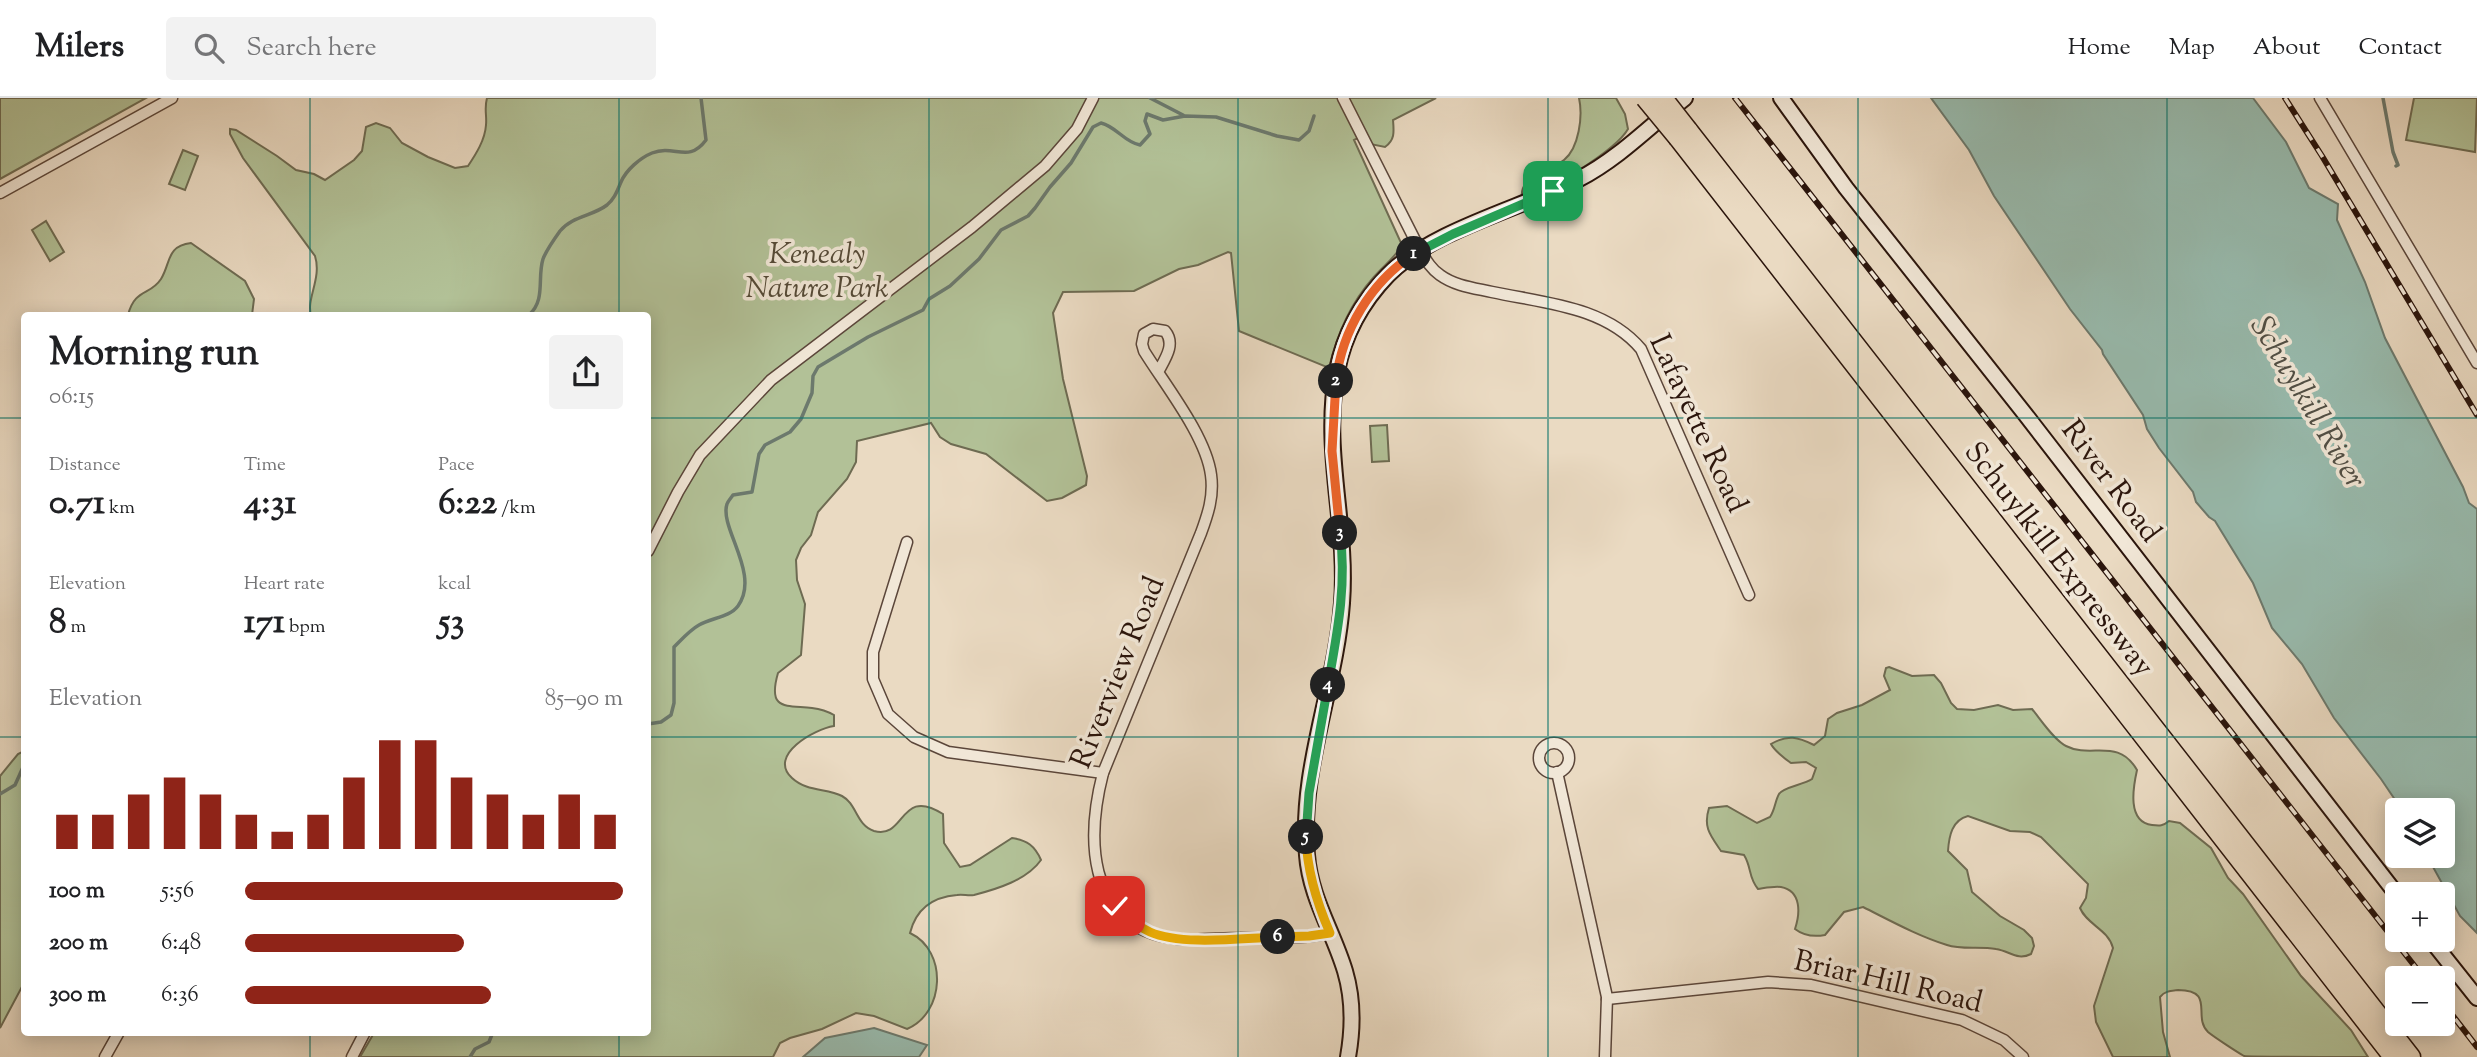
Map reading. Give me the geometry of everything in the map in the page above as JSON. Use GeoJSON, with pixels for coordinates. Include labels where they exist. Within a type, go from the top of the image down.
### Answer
{"type":"FeatureCollection","features":[{"type":"Feature","properties":{"kind":"highway","name":"Schuylkill Expressway"},"geometry":{"type":"LineString","coordinates":[[1645,98],[1683,134],[2411,1057]]}},
{"type":"Feature","properties":{"kind":"highway","name":"Schuylkill Expressway"},"geometry":{"type":"LineString","coordinates":[[1662,98],[1683,134],[2393,1057]]}},
{"type":"Feature","properties":{"kind":"street"},"geometry":{"type":"LineString","coordinates":[[0,193],[172,98]]}},
{"type":"Feature","properties":{"kind":"street"},"geometry":{"type":"LineString","coordinates":[[651,545],[700,455],[771,380],[972,227],[1045,166],[1077,129],[1093,98]]}},
{"type":"Feature","properties":{"kind":"street","name":"Lafayette Road"},"geometry":{"type":"LineString","coordinates":[[1343,98],[1432,269],[1452,282],[1592,314],[1616,326],[1634,341],[1645,356],[1662,393],[1749,594]]}},
{"type":"Feature","properties":{"kind":"street"},"geometry":{"type":"LineString","coordinates":[[1348,1057],[1352,1022],[1348,984],[1314,891],[1306,835],[1311,781],[1342,607],[1342,549],[1332,451],[1337,373],[1348,336],[1364,304],[1387,276],[1420,250],[1594,170],[1685,98]]}},
{"type":"Feature","properties":{"kind":"street","name":"River Road"},"geometry":{"type":"LineString","coordinates":[[1781,98],[1846,188],[1992,372],[2386,882]]}},
{"type":"Feature","properties":{"kind":"street"},"geometry":{"type":"LineString","coordinates":[[2320,98],[2477,363]]}},
{"type":"Feature","properties":{"kind":"street","name":"Riverview Road"},"geometry":{"type":"LineString","coordinates":[[1158,372],[1205,451],[1211,474],[1212,496],[1201,533],[1103,774],[1095,824],[1096,869],[1099,881],[1115,906],[1136,924],[1150,932],[1175,939],[1309,936],[1330,933]]}},
{"type":"Feature","properties":{"kind":"street"},"geometry":{"type":"LineString","coordinates":[[907,542],[873,652],[873,679],[888,715],[914,737],[948,752],[1103,774]]}},
{"type":"Feature","properties":{"kind":"street"},"geometry":{"type":"LineString","coordinates":[[1557,772],[1607,999],[1605,1057]]}},
{"type":"Feature","properties":{"kind":"street"},"geometry":{"type":"LineString","coordinates":[[2441,952],[2477,998]]}},
{"type":"Feature","properties":{"kind":"street","name":"Briar Hill Road"},"geometry":{"type":"LineString","coordinates":[[1607,999],[1768,982],[1811,985],[1962,1020],[2004,1040],[2024,1057]]}},
{"type":"Feature","properties":{"kind":"street"},"geometry":{"type":"LineString","coordinates":[[105,1057],[117,1036]]}},
{"type":"Feature","properties":{"kind":"street"},"geometry":{"type":"LineString","coordinates":[[352,1057],[363,1036]]}},
{"type":"Feature","properties":{"kind":"green space"},"geometry":{"type":"Polygon","coordinates":[[[0,98],[146,98],[0,179],[0,98]]]}},
{"type":"Feature","properties":{"kind":"green space","name":"Kenealy Nature Park"},"geometry":{"type":"Polygon","coordinates":[[[487,98],[1436,98],[1393,120],[1392,139],[1385,147],[1370,144],[1366,134],[1354,140],[1402,245],[1365,288],[1351,309],[1340,331],[1329,368],[1239,331],[1231,253],[1228,252],[1198,265],[1179,269],[1134,291],[1063,292],[1053,313],[1063,379],[1087,476],[1086,485],[1062,498],[1047,501],[986,454],[951,444],[940,437],[931,423],[857,441],[856,462],[847,479],[818,512],[811,535],[796,560],[797,580],[805,604],[801,655],[778,673],[775,685],[775,694],[781,704],[829,712],[834,715],[834,726],[816,732],[796,744],[785,761],[786,769],[792,778],[804,786],[842,796],[851,804],[864,824],[874,831],[884,832],[892,828],[910,809],[918,806],[929,807],[943,814],[944,843],[960,867],[970,865],[1012,838],[1030,844],[1041,860],[1028,873],[1011,883],[974,895],[940,898],[921,911],[910,933],[931,953],[937,982],[929,1010],[920,1021],[907,1029],[874,1016],[856,1013],[822,1029],[780,1043],[773,1057],[360,1057],[372,1036],[651,1036],[651,312],[310,312],[317,272],[315,256],[243,158],[230,134],[230,129],[236,130],[296,170],[325,180],[354,160],[362,151],[366,127],[376,123],[390,128],[402,143],[455,168],[468,166],[480,147],[485,131],[487,98]]]}},
{"type":"Feature","properties":{"kind":"green space"},"geometry":{"type":"Polygon","coordinates":[[[1579,98],[1616,98],[1625,114],[1628,129],[1610,148],[1580,170],[1547,188],[1522,197],[1525,184],[1569,155],[1580,122],[1579,98]]]}},
{"type":"Feature","properties":{"kind":"green space"},"geometry":{"type":"Polygon","coordinates":[[[2414,98],[2477,98],[2475,152],[2406,140],[2414,98]]]}},
{"type":"Feature","properties":{"kind":"green space"},"geometry":{"type":"Polygon","coordinates":[[[183,150],[198,156],[185,190],[169,184],[183,150]]]}},
{"type":"Feature","properties":{"kind":"green space"},"geometry":{"type":"Polygon","coordinates":[[[46,221],[64,252],[50,261],[32,230],[46,221]]]}},
{"type":"Feature","properties":{"kind":"green space"},"geometry":{"type":"Polygon","coordinates":[[[191,243],[245,281],[254,299],[252,312],[129,312],[139,296],[157,284],[173,251],[191,243]]]}},
{"type":"Feature","properties":{"kind":"green space"},"geometry":{"type":"Polygon","coordinates":[[[1387,425],[1389,461],[1372,462],[1370,426],[1387,425]]]}},
{"type":"Feature","properties":{"kind":"green space"},"geometry":{"type":"Polygon","coordinates":[[[1886,668],[1912,676],[1934,675],[1957,709],[1974,710],[1998,705],[2013,710],[2032,709],[2052,735],[2066,746],[2085,751],[2113,751],[2130,760],[2137,770],[2134,803],[2139,818],[2152,825],[2169,821],[2180,823],[2211,848],[2228,878],[2243,894],[2301,976],[2351,1030],[2368,1057],[2244,1056],[2208,1032],[2202,1019],[2200,999],[2196,994],[2178,990],[2166,992],[2160,997],[2163,1032],[2170,1057],[2113,1057],[2096,1022],[2094,1006],[2113,948],[2107,936],[2087,919],[2080,908],[2086,898],[2088,884],[2041,837],[2030,832],[2010,831],[1968,816],[1955,825],[1948,851],[1967,870],[1972,892],[2032,938],[2034,946],[2031,954],[2017,956],[1996,949],[1947,945],[1915,933],[1863,907],[1844,912],[1825,935],[1809,935],[1795,929],[1798,904],[1793,893],[1781,887],[1758,889],[1744,855],[1721,851],[1714,840],[1707,826],[1709,808],[1727,806],[1757,823],[1770,817],[1781,792],[1812,779],[1816,768],[1806,762],[1791,763],[1771,744],[1793,738],[1814,745],[1825,736],[1828,719],[1890,690],[1884,676],[1886,668]]]}},
{"type":"Feature","properties":{"kind":"green space"},"geometry":{"type":"Polygon","coordinates":[[[21,752],[21,989],[0,1028],[0,776],[21,752]]]}},
{"type":"Feature","properties":{"kind":"water","name":"Schuylkill River"},"geometry":{"type":"Polygon","coordinates":[[[1931,98],[2253,98],[2286,142],[2309,188],[2338,204],[2337,220],[2365,282],[2385,338],[2469,503],[2477,509],[2477,933],[2455,907],[2455,882],[2441,882],[2434,868],[2455,868],[2455,798],[2394,798],[2334,718],[2302,664],[2272,628],[2253,583],[2215,521],[2196,502],[2193,492],[2159,448],[2147,429],[2143,415],[2102,350],[2070,309],[1994,196],[1969,150],[1931,98]]]}},
{"type":"Feature","properties":{"kind":"water"},"geometry":{"type":"Polygon","coordinates":[[[874,1028],[927,1045],[919,1057],[803,1057],[825,1038],[874,1028]]]}},
{"type":"Feature","properties":{"kind":"waterway"},"geometry":{"type":"LineString","coordinates":[[532,312],[538,303],[543,259],[565,226],[607,205],[626,173],[643,158],[660,151],[693,151],[706,140],[701,98]]}},
{"type":"Feature","properties":{"kind":"waterway"},"geometry":{"type":"LineString","coordinates":[[1150,98],[1183,115]]}},
{"type":"Feature","properties":{"kind":"waterway"},"geometry":{"type":"LineString","coordinates":[[2383,98],[2398,165],[2396,166]]}},
{"type":"Feature","properties":{"kind":"waterway"},"geometry":{"type":"LineString","coordinates":[[651,724],[661,722],[671,715],[674,703],[674,647],[696,627],[730,613],[738,606],[744,593],[745,580],[726,514],[727,504],[733,495],[752,492],[759,454],[765,445],[790,432],[801,419],[812,393],[813,376],[818,367],[868,337],[923,310],[929,299],[950,286],[979,259],[1001,230],[1028,216],[1071,163],[1093,127],[1101,123],[1107,125],[1129,141],[1140,145],[1150,134],[1145,121],[1147,114],[1163,120],[1185,116],[1216,117],[1299,140],[1309,131],[1314,116]]}},
{"type":"Feature","properties":{"kind":"waterway"},"geometry":{"type":"LineString","coordinates":[[0,794],[15,785],[21,772]]}},
{"type":"Feature","properties":{"kind":"waterway"},"geometry":{"type":"LineString","coordinates":[[470,1057],[475,1049],[489,1042],[491,1036]]}},
{"type":"Feature","properties":{"kind":"railway"},"geometry":{"type":"LineString","coordinates":[[1735,98],[2415,966]]}},
{"type":"Feature","properties":{"kind":"railway"},"geometry":{"type":"LineString","coordinates":[[2285,98],[2477,415]]}},
{"type":"Feature","properties":{"kind":"railway"},"geometry":{"type":"LineString","coordinates":[[2455,1019],[2477,1047]]}},
{"type":"Feature","properties":{"kind":"route"},"geometry":{"type":"LineString","coordinates":[[1115,906],[1150,932],[1175,939],[1309,936],[1330,933],[1309,872],[1306,835],[1314,757],[1342,607],[1342,549],[1332,451],[1334,398],[1341,353],[1364,304],[1398,266],[1432,244],[1553,191]]}}]}
